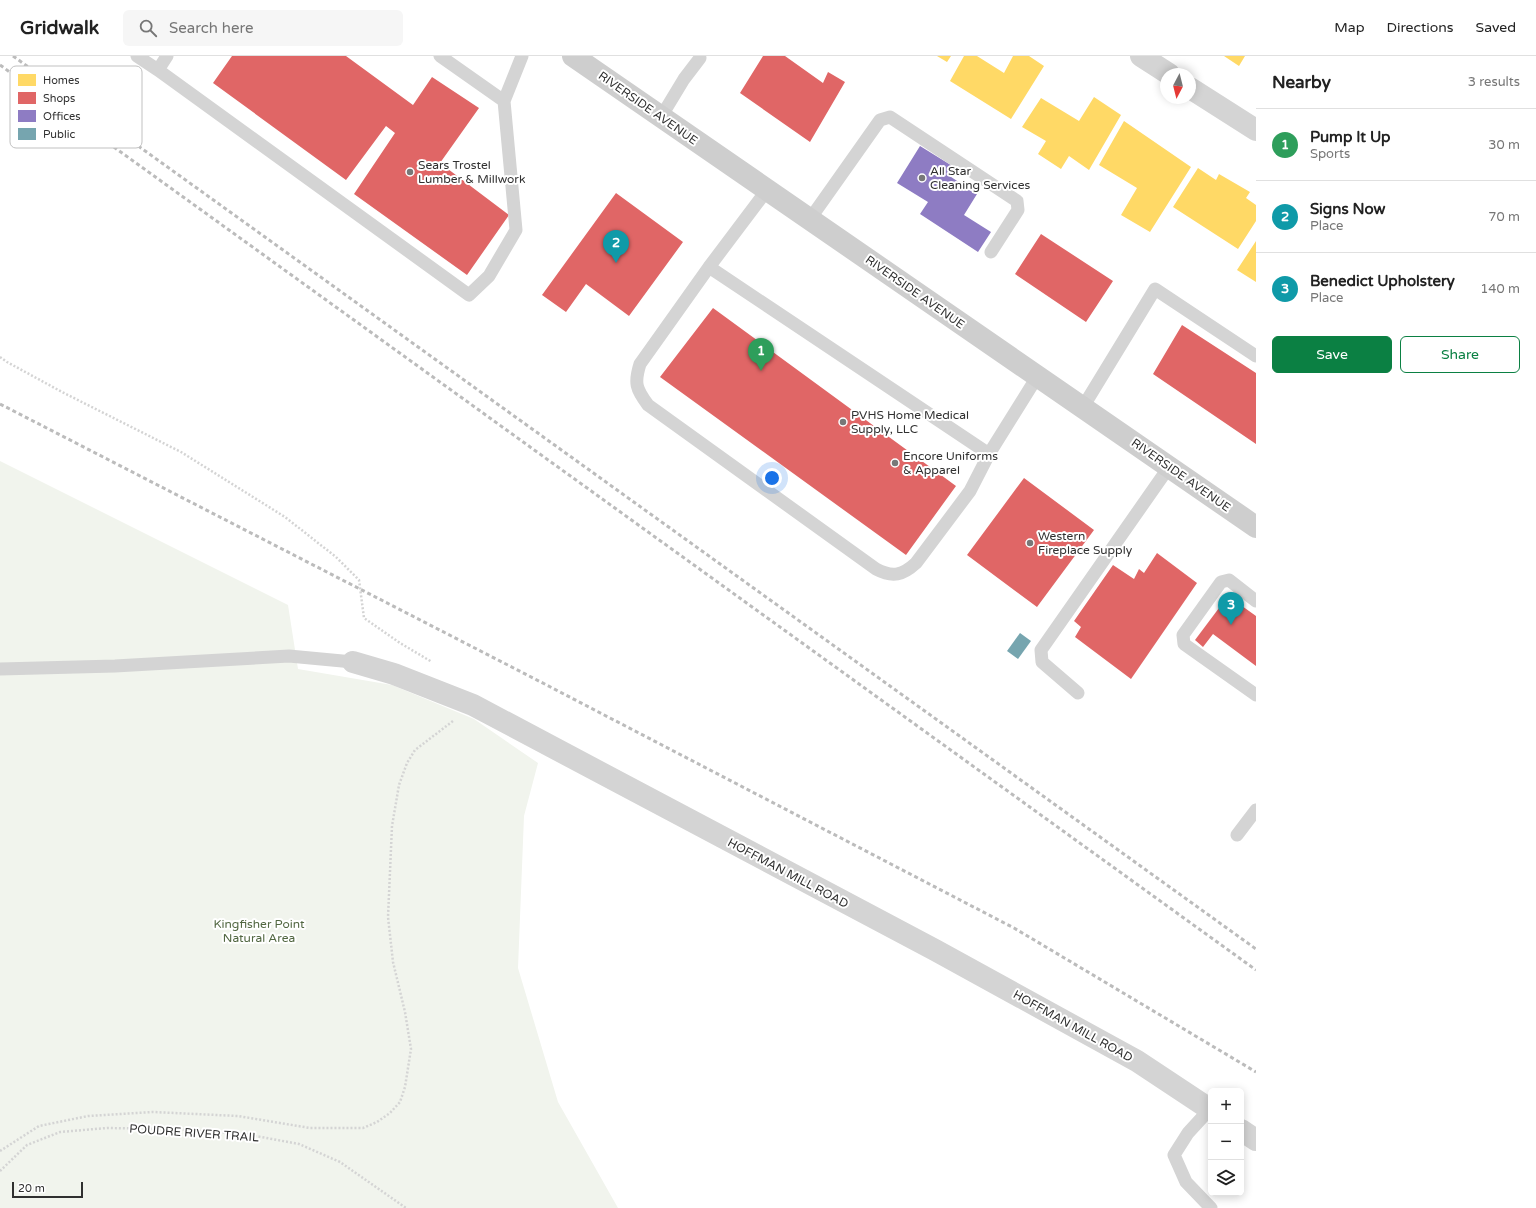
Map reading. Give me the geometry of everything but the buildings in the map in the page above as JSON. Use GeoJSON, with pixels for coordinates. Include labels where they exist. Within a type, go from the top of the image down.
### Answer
{"type":"FeatureCollection","features":[{"type":"Feature","properties":{"kind":"main road","name":"RIVERSIDE AVENUE"},"geometry":{"type":"LineString","coordinates":[[573,56],[1256,527]]}},
{"type":"Feature","properties":{"kind":"street"},"geometry":{"type":"LineString","coordinates":[[1141,56],[1160,68]]}},
{"type":"Feature","properties":{"kind":"street"},"geometry":{"type":"LineString","coordinates":[[1196,92],[1256,130]]}},
{"type":"Feature","properties":{"kind":"street","name":"HOFFMAN MILL ROAD"},"geometry":{"type":"LineString","coordinates":[[353,662],[394,674],[473,705],[935,950],[1130,1057],[1208,1108]]}},
{"type":"Feature","properties":{"kind":"street"},"geometry":{"type":"LineString","coordinates":[[1244,1132],[1256,1140]]}},
{"type":"Feature","properties":{"kind":"lane"},"geometry":{"type":"LineString","coordinates":[[138,56],[470,296],[489,276],[516,230],[504,101],[522,56]]}},
{"type":"Feature","properties":{"kind":"lane"},"geometry":{"type":"LineString","coordinates":[[158,70],[167,56]]}},
{"type":"Feature","properties":{"kind":"lane"},"geometry":{"type":"LineString","coordinates":[[440,56],[504,101]]}},
{"type":"Feature","properties":{"kind":"lane"},"geometry":{"type":"LineString","coordinates":[[661,117],[684,79],[702,57]]}},
{"type":"Feature","properties":{"kind":"lane"},"geometry":{"type":"LineString","coordinates":[[810,219],[880,120],[890,117],[1017,201],[1018,210],[991,252]]}},
{"type":"Feature","properties":{"kind":"lane"},"geometry":{"type":"LineString","coordinates":[[767,190],[709,267],[640,364],[636,377],[637,388],[648,405],[876,569],[885,574],[894,575],[908,571],[916,563],[970,491],[989,454],[1037,377]]}},
{"type":"Feature","properties":{"kind":"lane"},"geometry":{"type":"LineString","coordinates":[[709,267],[989,454]]}},
{"type":"Feature","properties":{"kind":"lane"},"geometry":{"type":"LineString","coordinates":[[1083,407],[1155,289],[1256,356]]}},
{"type":"Feature","properties":{"kind":"lane"},"geometry":{"type":"LineString","coordinates":[[1078,693],[1042,662],[1041,650],[1169,467]]}},
{"type":"Feature","properties":{"kind":"lane"},"geometry":{"type":"LineString","coordinates":[[1256,601],[1229,580],[1221,582],[1183,636],[1184,644],[1256,695]]}},
{"type":"Feature","properties":{"kind":"lane"},"geometry":{"type":"LineString","coordinates":[[0,669],[115,666],[289,656],[353,662]]}},
{"type":"Feature","properties":{"kind":"lane"},"geometry":{"type":"LineString","coordinates":[[1237,835],[1256,810]]}},
{"type":"Feature","properties":{"kind":"lane"},"geometry":{"type":"LineString","coordinates":[[1208,1111],[1188,1133],[1174,1155],[1186,1182],[1210,1208]]}},
{"type":"Feature","properties":{"kind":"path"},"geometry":{"type":"LineString","coordinates":[[0,357],[62,392],[181,452],[285,517],[336,557],[359,580],[364,618],[400,643],[438,666]]}},
{"type":"Feature","properties":{"kind":"path"},"geometry":{"type":"LineString","coordinates":[[0,1151],[39,1126],[88,1116],[154,1112],[238,1116],[310,1128],[363,1128],[377,1122],[390,1113],[400,1102],[405,1086],[411,1049],[405,1012],[392,962],[388,918],[392,826],[399,785],[407,763],[415,750],[473,705]]}},
{"type":"Feature","properties":{"kind":"path","name":"POUDRE RIVER TRAIL"},"geometry":{"type":"LineString","coordinates":[[0,1171],[28,1146],[60,1132],[107,1128],[170,1129],[245,1134],[299,1144],[340,1162],[406,1208]]}},
{"type":"Feature","properties":{"kind":"green space","name":"Kingfisher Point Natural Area"},"geometry":{"type":"Polygon","coordinates":[[[0,461],[288,605],[298,669],[392,685],[474,719],[538,763],[524,816],[518,968],[558,1102],[618,1208],[0,1208],[0,461]]]}},
{"type":"Feature","properties":{"kind":"railway"},"geometry":{"type":"LineString","coordinates":[[13,56],[27,66]]}},
{"type":"Feature","properties":{"kind":"railway"},"geometry":{"type":"LineString","coordinates":[[0,65],[10,72]]}},
{"type":"Feature","properties":{"kind":"railway"},"geometry":{"type":"LineString","coordinates":[[115,148],[1256,970]]}},
{"type":"Feature","properties":{"kind":"railway"},"geometry":{"type":"LineString","coordinates":[[141,148],[1256,949]]}},
{"type":"Feature","properties":{"kind":"railway"},"geometry":{"type":"LineString","coordinates":[[0,404],[535,679],[1014,928],[1256,1072]]}},
{"type":"Feature","properties":{"kind":"place","name":"Sears Trostel Lumber & Millwork"},"geometry":{"type":"Point","coordinates":[410,172]}},
{"type":"Feature","properties":{"kind":"place","name":"All Star Cleaning Services"},"geometry":{"type":"Point","coordinates":[922,178]}},
{"type":"Feature","properties":{"kind":"place","name":"Signs Now"},"geometry":{"type":"Point","coordinates":[616,263]}},
{"type":"Feature","properties":{"kind":"place","name":"Pump It Up"},"geometry":{"type":"Point","coordinates":[761,371]}},
{"type":"Feature","properties":{"kind":"place","name":"PVHS Home Medical Supply, LLC"},"geometry":{"type":"Point","coordinates":[843,422]}},
{"type":"Feature","properties":{"kind":"place","name":"Encore Uniforms & Apparel"},"geometry":{"type":"Point","coordinates":[895,463]}},
{"type":"Feature","properties":{"kind":"place","name":"Western Fireplace Supply"},"geometry":{"type":"Point","coordinates":[1030,543]}},
{"type":"Feature","properties":{"kind":"place","name":"Benedict Upholstery"},"geometry":{"type":"Point","coordinates":[1231,625]}}]}
